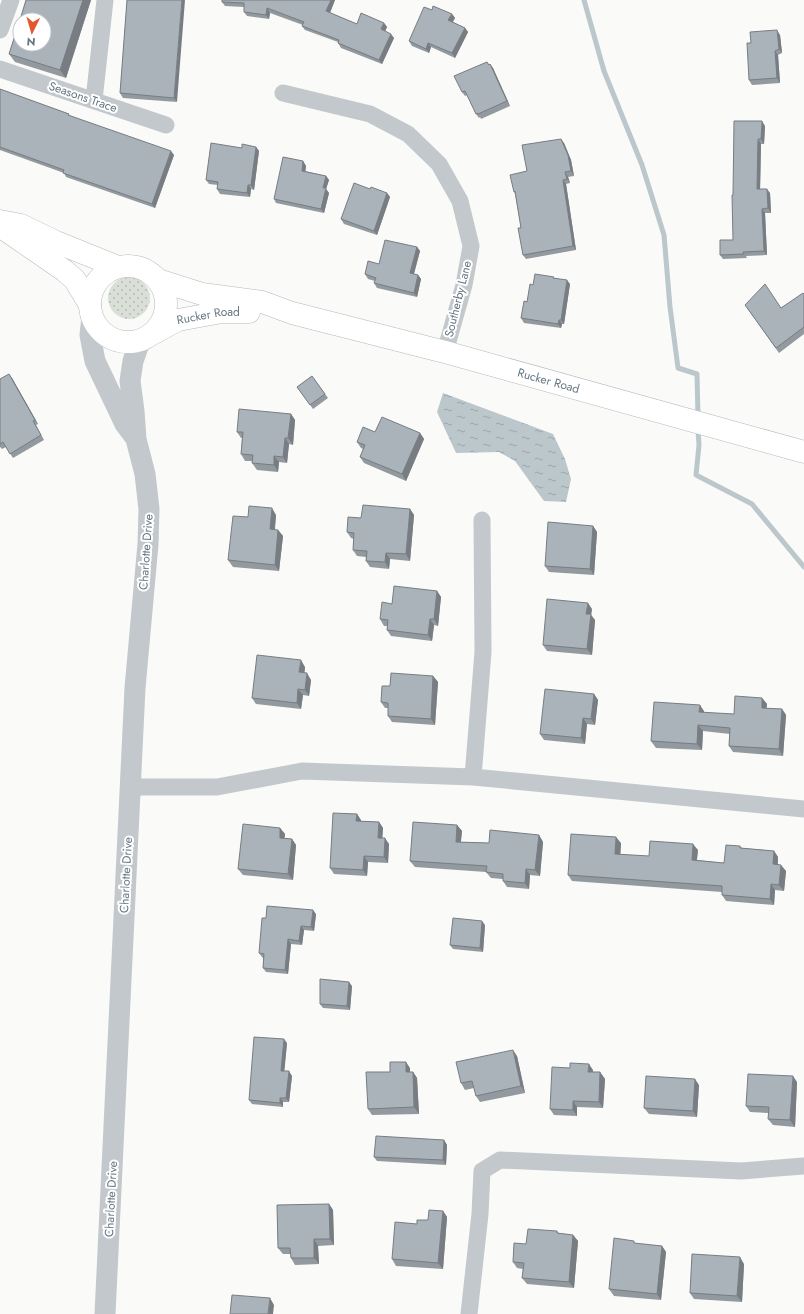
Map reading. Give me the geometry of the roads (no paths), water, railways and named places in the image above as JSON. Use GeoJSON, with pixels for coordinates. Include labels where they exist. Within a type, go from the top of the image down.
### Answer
{"type":"FeatureCollection","features":[{"type":"Feature","properties":{"kind":"main road"},"geometry":{"type":"LineString","coordinates":[[0,221],[21,225],[56,242],[118,267]]}},
{"type":"Feature","properties":{"kind":"main road"},"geometry":{"type":"LineString","coordinates":[[0,226],[59,265],[70,275],[75,280],[91,311]]}},
{"type":"Feature","properties":{"kind":"main road"},"geometry":{"type":"LineString","coordinates":[[134,266],[147,270],[158,280],[163,288],[166,300],[165,313],[160,324],[148,336],[129,342],[116,341],[105,335],[96,326],[89,301],[92,289],[99,278],[109,270],[118,267],[134,266]]}},
{"type":"Feature","properties":{"kind":"main road","name":"Rucker Road"},"geometry":{"type":"LineString","coordinates":[[158,280],[202,294],[262,302],[292,313],[445,352],[804,452]]}},
{"type":"Feature","properties":{"kind":"main road","name":"Rucker Road"},"geometry":{"type":"LineString","coordinates":[[148,336],[178,320],[222,312],[292,313]]}},
{"type":"Feature","properties":{"kind":"street"},"geometry":{"type":"LineString","coordinates":[[0,30],[10,0]]}},
{"type":"Feature","properties":{"kind":"street"},"geometry":{"type":"LineString","coordinates":[[94,100],[104,0]]}},
{"type":"Feature","properties":{"kind":"street","name":"Seasons Trace"},"geometry":{"type":"LineString","coordinates":[[0,69],[166,125]]}},
{"type":"Feature","properties":{"kind":"street","name":"Southerby Lane"},"geometry":{"type":"LineString","coordinates":[[283,93],[370,114],[408,134],[439,164],[460,201],[471,246],[464,285],[445,352]]}},
{"type":"Feature","properties":{"kind":"street","name":"Charlotte Drive"},"geometry":{"type":"LineString","coordinates":[[91,311],[90,335],[95,361],[125,424],[136,439]]}},
{"type":"Feature","properties":{"kind":"street","name":"Charlotte Drive"},"geometry":{"type":"LineString","coordinates":[[105,1314],[135,688],[148,544],[149,509],[146,474],[136,439],[130,381],[133,361],[140,344],[148,336]]}},
{"type":"Feature","properties":{"kind":"street"},"geometry":{"type":"LineString","coordinates":[[473,777],[483,652],[482,520]]}},
{"type":"Feature","properties":{"kind":"street"},"geometry":{"type":"LineString","coordinates":[[130,787],[217,787],[302,771],[473,777],[804,809]]}},
{"type":"Feature","properties":{"kind":"street"},"geometry":{"type":"LineString","coordinates":[[469,1314],[480,1214],[482,1171],[500,1160],[742,1171],[804,1166]]}},
{"type":"Feature","properties":{"kind":"water"},"geometry":{"type":"Polygon","coordinates":[[[443,393],[553,434],[565,459],[571,479],[566,502],[544,501],[515,461],[499,452],[456,453],[437,412],[443,393]]]}},
{"type":"Feature","properties":{"kind":"waterway"},"geometry":{"type":"LineString","coordinates":[[584,0],[604,71],[642,165],[664,235],[670,307],[678,368],[697,374],[698,417]]}},
{"type":"Feature","properties":{"kind":"waterway"},"geometry":{"type":"LineString","coordinates":[[698,429],[699,445],[696,475],[752,504],[804,567]]}}]}
